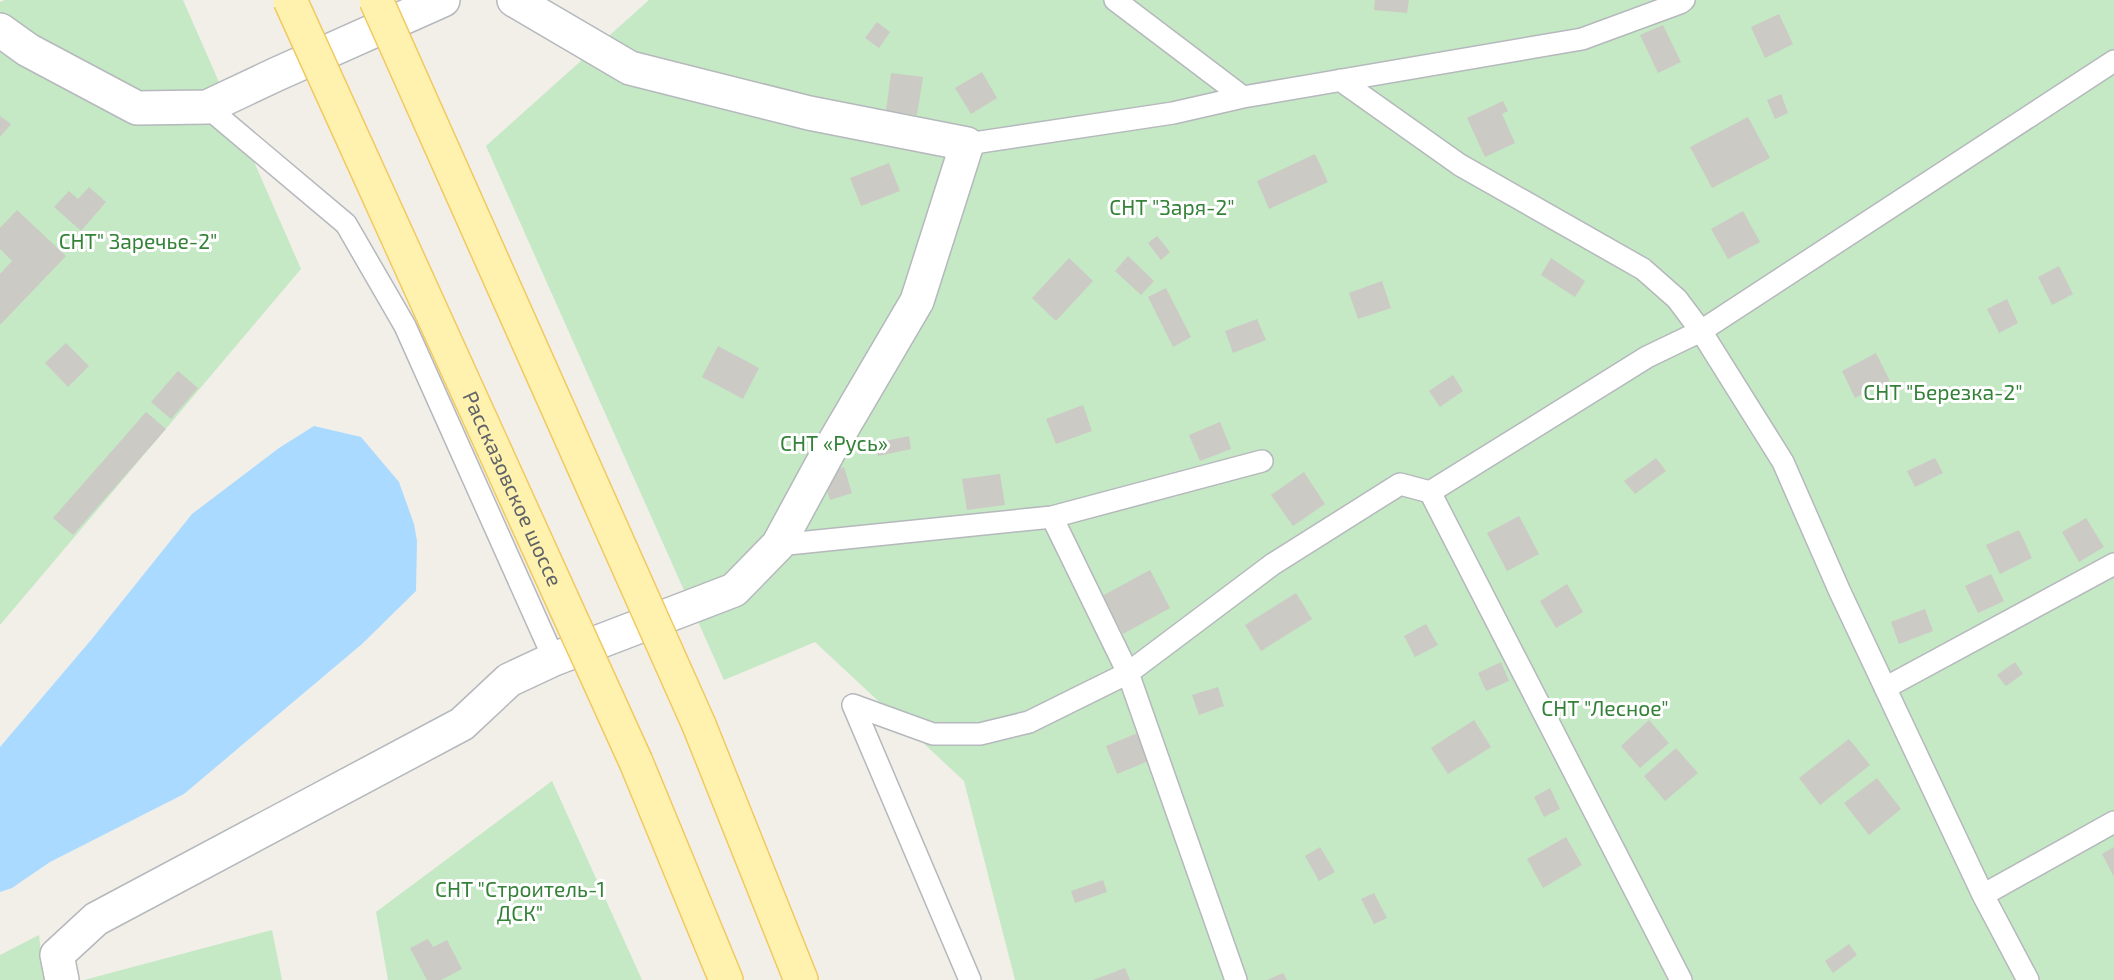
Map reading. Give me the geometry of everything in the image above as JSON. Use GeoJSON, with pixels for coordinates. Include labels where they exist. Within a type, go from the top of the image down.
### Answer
{"type":"FeatureCollection","features":[{"type":"Feature","properties":{"kind":"main road","name":"Рассказовское шоссе"},"geometry":{"type":"LineString","coordinates":[[290,0],[636,762],[726,980]]}},
{"type":"Feature","properties":{"kind":"main road"},"geometry":{"type":"LineString","coordinates":[[376,0],[699,725],[801,980]]}},
{"type":"Feature","properties":{"kind":"street"},"geometry":{"type":"LineString","coordinates":[[0,30],[28,50],[137,108],[207,108],[443,0]]}},
{"type":"Feature","properties":{"kind":"street"},"geometry":{"type":"LineString","coordinates":[[62,980],[57,956],[96,919],[462,724],[509,680],[554,659],[734,590],[778,545],[835,441],[917,301],[967,144],[809,113],[630,68],[514,0]]}},
{"type":"Feature","properties":{"kind":"lane"},"geometry":{"type":"LineString","coordinates":[[967,144],[1173,113],[1243,97],[1582,39],[1684,0]]}},
{"type":"Feature","properties":{"kind":"lane"},"geometry":{"type":"LineString","coordinates":[[1124,3],[1243,97]]}},
{"type":"Feature","properties":{"kind":"lane"},"geometry":{"type":"LineString","coordinates":[[970,980],[854,705],[933,734],[980,734],[1029,722],[1128,673],[1273,564],[1400,484],[1430,492],[1647,357],[1701,332],[2114,61]]}},
{"type":"Feature","properties":{"kind":"lane"},"geometry":{"type":"LineString","coordinates":[[1340,80],[1460,165],[1643,269],[1677,299],[1701,332],[1783,462],[1840,592],[1983,895],[2028,980]]}},
{"type":"Feature","properties":{"kind":"lane"},"geometry":{"type":"LineString","coordinates":[[207,108],[346,224],[405,326],[554,659]]}},
{"type":"Feature","properties":{"kind":"lane"},"geometry":{"type":"LineString","coordinates":[[778,545],[1052,517],[1262,461]]}},
{"type":"Feature","properties":{"kind":"lane"},"geometry":{"type":"LineString","coordinates":[[1430,492],[1681,980]]}},
{"type":"Feature","properties":{"kind":"lane"},"geometry":{"type":"LineString","coordinates":[[1052,517],[1128,673],[1236,980]]}},
{"type":"Feature","properties":{"kind":"lane"},"geometry":{"type":"LineString","coordinates":[[1886,688],[2114,564]]}},
{"type":"Feature","properties":{"kind":"lane"},"geometry":{"type":"LineString","coordinates":[[1983,895],[2114,822]]}},
{"type":"Feature","properties":{"kind":"green space","name":"СНТ\" Заречье-2\""},"geometry":{"type":"Polygon","coordinates":[[[5,0],[183,0],[301,269],[0,625],[0,2],[5,0]]]}},
{"type":"Feature","properties":{"kind":"green space"},"geometry":{"type":"Polygon","coordinates":[[[649,0],[2114,0],[2114,980],[1015,980],[964,781],[815,642],[724,680],[486,146],[649,0]]]}},
{"type":"Feature","properties":{"kind":"green space","name":"СНТ \"Строитель-1 ДСК\""},"geometry":{"type":"Polygon","coordinates":[[[552,781],[642,980],[388,980],[376,912],[552,781]]]}},
{"type":"Feature","properties":{"kind":"green space"},"geometry":{"type":"Polygon","coordinates":[[[272,930],[282,980],[84,980],[272,930]]]}},
{"type":"Feature","properties":{"kind":"green space"},"geometry":{"type":"Polygon","coordinates":[[[39,935],[44,980],[0,980],[0,955],[39,935]]]}},
{"type":"Feature","properties":{"kind":"water"},"geometry":{"type":"Polygon","coordinates":[[[314,426],[361,437],[399,482],[414,524],[417,541],[416,591],[362,644],[184,794],[50,862],[12,888],[0,892],[0,747],[91,640],[192,514],[279,448],[314,426]]]}},
{"type":"Feature","properties":{"kind":"building"},"geometry":{"type":"Polygon","coordinates":[[[1375,0],[1409,0],[1407,13],[1374,10],[1375,0]]]}},
{"type":"Feature","properties":{"kind":"building"},"geometry":{"type":"Polygon","coordinates":[[[1779,14],[1793,44],[1765,58],[1751,27],[1779,14]]]}},
{"type":"Feature","properties":{"kind":"building"},"geometry":{"type":"Polygon","coordinates":[[[877,22],[890,32],[879,48],[865,38],[877,22]]]}},
{"type":"Feature","properties":{"kind":"building"},"geometry":{"type":"Polygon","coordinates":[[[1663,25],[1681,62],[1658,73],[1640,35],[1663,25]]]}},
{"type":"Feature","properties":{"kind":"building"},"geometry":{"type":"Polygon","coordinates":[[[982,72],[997,98],[971,114],[955,88],[982,72]]]}},
{"type":"Feature","properties":{"kind":"building"},"geometry":{"type":"Polygon","coordinates":[[[891,73],[923,77],[917,115],[886,111],[891,73]]]}},
{"type":"Feature","properties":{"kind":"building"},"geometry":{"type":"Polygon","coordinates":[[[1781,94],[1788,113],[1775,119],[1767,100],[1781,94]]]}},
{"type":"Feature","properties":{"kind":"building"},"geometry":{"type":"Polygon","coordinates":[[[1503,101],[1508,111],[1502,114],[1515,143],[1485,157],[1467,118],[1503,101]]]}},
{"type":"Feature","properties":{"kind":"building"},"geometry":{"type":"Polygon","coordinates":[[[0,116],[11,124],[0,137],[0,116]]]}},
{"type":"Feature","properties":{"kind":"building"},"geometry":{"type":"Polygon","coordinates":[[[1748,117],[1770,158],[1712,188],[1690,147],[1748,117]]]}},
{"type":"Feature","properties":{"kind":"building"},"geometry":{"type":"Polygon","coordinates":[[[1315,154],[1328,182],[1269,209],[1257,181],[1315,154]]]}},
{"type":"Feature","properties":{"kind":"building"},"geometry":{"type":"Polygon","coordinates":[[[889,163],[900,191],[861,206],[850,178],[889,163]]]}},
{"type":"Feature","properties":{"kind":"building"},"geometry":{"type":"Polygon","coordinates":[[[89,187],[106,202],[81,231],[54,207],[69,191],[78,199],[89,187]]]}},
{"type":"Feature","properties":{"kind":"building"},"geometry":{"type":"Polygon","coordinates":[[[17,210],[66,256],[0,325],[0,274],[12,261],[0,249],[0,228],[17,210]]]}},
{"type":"Feature","properties":{"kind":"building"},"geometry":{"type":"Polygon","coordinates":[[[1743,211],[1760,242],[1728,259],[1711,229],[1743,211]]]}},
{"type":"Feature","properties":{"kind":"building"},"geometry":{"type":"Polygon","coordinates":[[[1157,236],[1170,252],[1161,260],[1148,243],[1157,236]]]}},
{"type":"Feature","properties":{"kind":"building"},"geometry":{"type":"Polygon","coordinates":[[[1128,256],[1154,281],[1141,295],[1115,271],[1128,256]]]}},
{"type":"Feature","properties":{"kind":"building"},"geometry":{"type":"Polygon","coordinates":[[[1069,258],[1093,281],[1056,321],[1032,298],[1069,258]]]}},
{"type":"Feature","properties":{"kind":"building"},"geometry":{"type":"Polygon","coordinates":[[[1551,258],[1585,281],[1575,297],[1541,275],[1551,258]]]}},
{"type":"Feature","properties":{"kind":"building"},"geometry":{"type":"Polygon","coordinates":[[[2059,266],[2073,294],[2052,305],[2038,277],[2059,266]]]}},
{"type":"Feature","properties":{"kind":"building"},"geometry":{"type":"Polygon","coordinates":[[[1382,281],[1391,308],[1358,319],[1349,293],[1382,281]]]}},
{"type":"Feature","properties":{"kind":"building"},"geometry":{"type":"Polygon","coordinates":[[[1166,288],[1191,337],[1173,347],[1148,297],[1166,288]]]}},
{"type":"Feature","properties":{"kind":"building"},"geometry":{"type":"Polygon","coordinates":[[[2007,299],[2018,323],[1999,333],[1987,309],[2007,299]]]}},
{"type":"Feature","properties":{"kind":"building"},"geometry":{"type":"Polygon","coordinates":[[[1257,319],[1266,340],[1233,353],[1225,331],[1257,319]]]}},
{"type":"Feature","properties":{"kind":"building"},"geometry":{"type":"Polygon","coordinates":[[[66,343],[89,366],[68,387],[45,363],[66,343]]]}},
{"type":"Feature","properties":{"kind":"building"},"geometry":{"type":"Polygon","coordinates":[[[718,346],[759,368],[743,399],[702,377],[718,346]]]}},
{"type":"Feature","properties":{"kind":"building"},"geometry":{"type":"Polygon","coordinates":[[[1876,353],[1890,381],[1855,398],[1842,371],[1876,353]]]}},
{"type":"Feature","properties":{"kind":"building"},"geometry":{"type":"Polygon","coordinates":[[[178,371],[198,388],[171,419],[151,402],[178,371]]]}},
{"type":"Feature","properties":{"kind":"building"},"geometry":{"type":"Polygon","coordinates":[[[1453,375],[1463,391],[1440,407],[1429,391],[1453,375]]]}},
{"type":"Feature","properties":{"kind":"building"},"geometry":{"type":"Polygon","coordinates":[[[1083,405],[1092,431],[1056,444],[1046,419],[1083,405]]]}},
{"type":"Feature","properties":{"kind":"building"},"geometry":{"type":"Polygon","coordinates":[[[146,412],[166,429],[73,535],[53,518],[146,412]]]}},
{"type":"Feature","properties":{"kind":"building"},"geometry":{"type":"Polygon","coordinates":[[[1220,422],[1231,449],[1200,461],[1189,435],[1220,422]]]}},
{"type":"Feature","properties":{"kind":"building"},"geometry":{"type":"Polygon","coordinates":[[[909,436],[911,449],[878,456],[876,443],[909,436]]]}},
{"type":"Feature","properties":{"kind":"building"},"geometry":{"type":"Polygon","coordinates":[[[1656,458],[1666,471],[1635,494],[1624,481],[1656,458]]]}},
{"type":"Feature","properties":{"kind":"building"},"geometry":{"type":"Polygon","coordinates":[[[1935,458],[1943,473],[1915,487],[1907,471],[1935,458]]]}},
{"type":"Feature","properties":{"kind":"building"},"geometry":{"type":"Polygon","coordinates":[[[844,467],[852,493],[830,500],[822,474],[844,467]]]}},
{"type":"Feature","properties":{"kind":"building"},"geometry":{"type":"Polygon","coordinates":[[[1304,472],[1325,504],[1293,526],[1271,495],[1304,472]]]}},
{"type":"Feature","properties":{"kind":"building"},"geometry":{"type":"Polygon","coordinates":[[[1000,474],[1005,505],[967,510],[962,479],[1000,474]]]}},
{"type":"Feature","properties":{"kind":"building"},"geometry":{"type":"Polygon","coordinates":[[[1519,516],[1539,554],[1507,571],[1487,533],[1519,516]]]}},
{"type":"Feature","properties":{"kind":"building"},"geometry":{"type":"Polygon","coordinates":[[[2086,518],[2104,547],[2079,562],[2062,532],[2086,518]]]}},
{"type":"Feature","properties":{"kind":"building"},"geometry":{"type":"Polygon","coordinates":[[[2019,530],[2032,558],[2000,574],[1986,545],[2019,530]]]}},
{"type":"Feature","properties":{"kind":"building"},"geometry":{"type":"Polygon","coordinates":[[[1150,570],[1170,608],[1123,634],[1102,596],[1150,570]]]}},
{"type":"Feature","properties":{"kind":"building"},"geometry":{"type":"Polygon","coordinates":[[[1991,574],[2004,601],[1978,613],[1965,586],[1991,574]]]}},
{"type":"Feature","properties":{"kind":"building"},"geometry":{"type":"Polygon","coordinates":[[[1567,584],[1583,612],[1556,628],[1540,601],[1567,584]]]}},
{"type":"Feature","properties":{"kind":"building"},"geometry":{"type":"Polygon","coordinates":[[[1296,593],[1312,619],[1261,651],[1245,625],[1296,593]]]}},
{"type":"Feature","properties":{"kind":"building"},"geometry":{"type":"Polygon","coordinates":[[[1925,609],[1933,631],[1899,644],[1891,622],[1925,609]]]}},
{"type":"Feature","properties":{"kind":"building"},"geometry":{"type":"Polygon","coordinates":[[[1426,624],[1438,645],[1415,657],[1404,636],[1426,624]]]}},
{"type":"Feature","properties":{"kind":"building"},"geometry":{"type":"Polygon","coordinates":[[[1501,662],[1509,681],[1486,691],[1478,673],[1501,662]]]}},
{"type":"Feature","properties":{"kind":"building"},"geometry":{"type":"Polygon","coordinates":[[[2015,662],[2023,674],[2006,686],[1997,675],[2015,662]]]}},
{"type":"Feature","properties":{"kind":"building"},"geometry":{"type":"Polygon","coordinates":[[[1218,687],[1224,706],[1199,715],[1192,695],[1218,687]]]}},
{"type":"Feature","properties":{"kind":"building"},"geometry":{"type":"Polygon","coordinates":[[[1474,720],[1491,747],[1448,774],[1431,748],[1474,720]]]}},
{"type":"Feature","properties":{"kind":"building"},"geometry":{"type":"Polygon","coordinates":[[[1649,720],[1669,743],[1640,768],[1621,746],[1649,720]]]}},
{"type":"Feature","properties":{"kind":"building"},"geometry":{"type":"Polygon","coordinates":[[[1140,732],[1151,760],[1117,774],[1106,746],[1140,732]]]}},
{"type":"Feature","properties":{"kind":"building"},"geometry":{"type":"Polygon","coordinates":[[[1849,739],[1870,765],[1820,805],[1799,778],[1849,739]]]}},
{"type":"Feature","properties":{"kind":"building"},"geometry":{"type":"Polygon","coordinates":[[[1676,748],[1698,773],[1665,801],[1644,776],[1676,748]]]}},
{"type":"Feature","properties":{"kind":"building"},"geometry":{"type":"Polygon","coordinates":[[[1877,778],[1901,809],[1869,835],[1844,803],[1877,778]]]}},
{"type":"Feature","properties":{"kind":"building"},"geometry":{"type":"Polygon","coordinates":[[[1550,788],[1560,809],[1544,817],[1534,797],[1550,788]]]}},
{"type":"Feature","properties":{"kind":"building"},"geometry":{"type":"Polygon","coordinates":[[[1566,837],[1582,865],[1543,888],[1527,859],[1566,837]]]}},
{"type":"Feature","properties":{"kind":"building"},"geometry":{"type":"Polygon","coordinates":[[[1320,847],[1335,872],[1319,881],[1305,856],[1320,847]]]}},
{"type":"Feature","properties":{"kind":"building"},"geometry":{"type":"Polygon","coordinates":[[[2114,847],[2114,877],[2102,854],[2114,847]]]}},
{"type":"Feature","properties":{"kind":"building"},"geometry":{"type":"Polygon","coordinates":[[[1103,880],[1107,892],[1075,903],[1071,891],[1103,880]]]}},
{"type":"Feature","properties":{"kind":"building"},"geometry":{"type":"Polygon","coordinates":[[[1374,893],[1387,918],[1374,924],[1361,899],[1374,893]]]}},
{"type":"Feature","properties":{"kind":"building"},"geometry":{"type":"Polygon","coordinates":[[[428,939],[433,947],[447,940],[462,969],[441,980],[427,980],[410,948],[428,939]]]}},
{"type":"Feature","properties":{"kind":"building"},"geometry":{"type":"Polygon","coordinates":[[[1849,944],[1857,955],[1833,973],[1825,961],[1849,944]]]}},
{"type":"Feature","properties":{"kind":"building"},"geometry":{"type":"Polygon","coordinates":[[[1125,968],[1130,980],[1093,980],[1125,968]]]}},
{"type":"Feature","properties":{"kind":"building"},"geometry":{"type":"Polygon","coordinates":[[[1283,973],[1287,980],[1267,980],[1283,973]]]}},
{"type":"Feature","properties":{"kind":"park label","name":"СНТ \"Заря-2\""},"geometry":{"type":"Point","coordinates":[1172,208]}},
{"type":"Feature","properties":{"kind":"park label","name":"СНТ \"Березка-2\""},"geometry":{"type":"Point","coordinates":[1943,393]}},
{"type":"Feature","properties":{"kind":"park label","name":"СНТ «Русь»"},"geometry":{"type":"Point","coordinates":[834,444]}},
{"type":"Feature","properties":{"kind":"park label","name":"СНТ \"Лесное\""},"geometry":{"type":"Point","coordinates":[1605,709]}}]}
